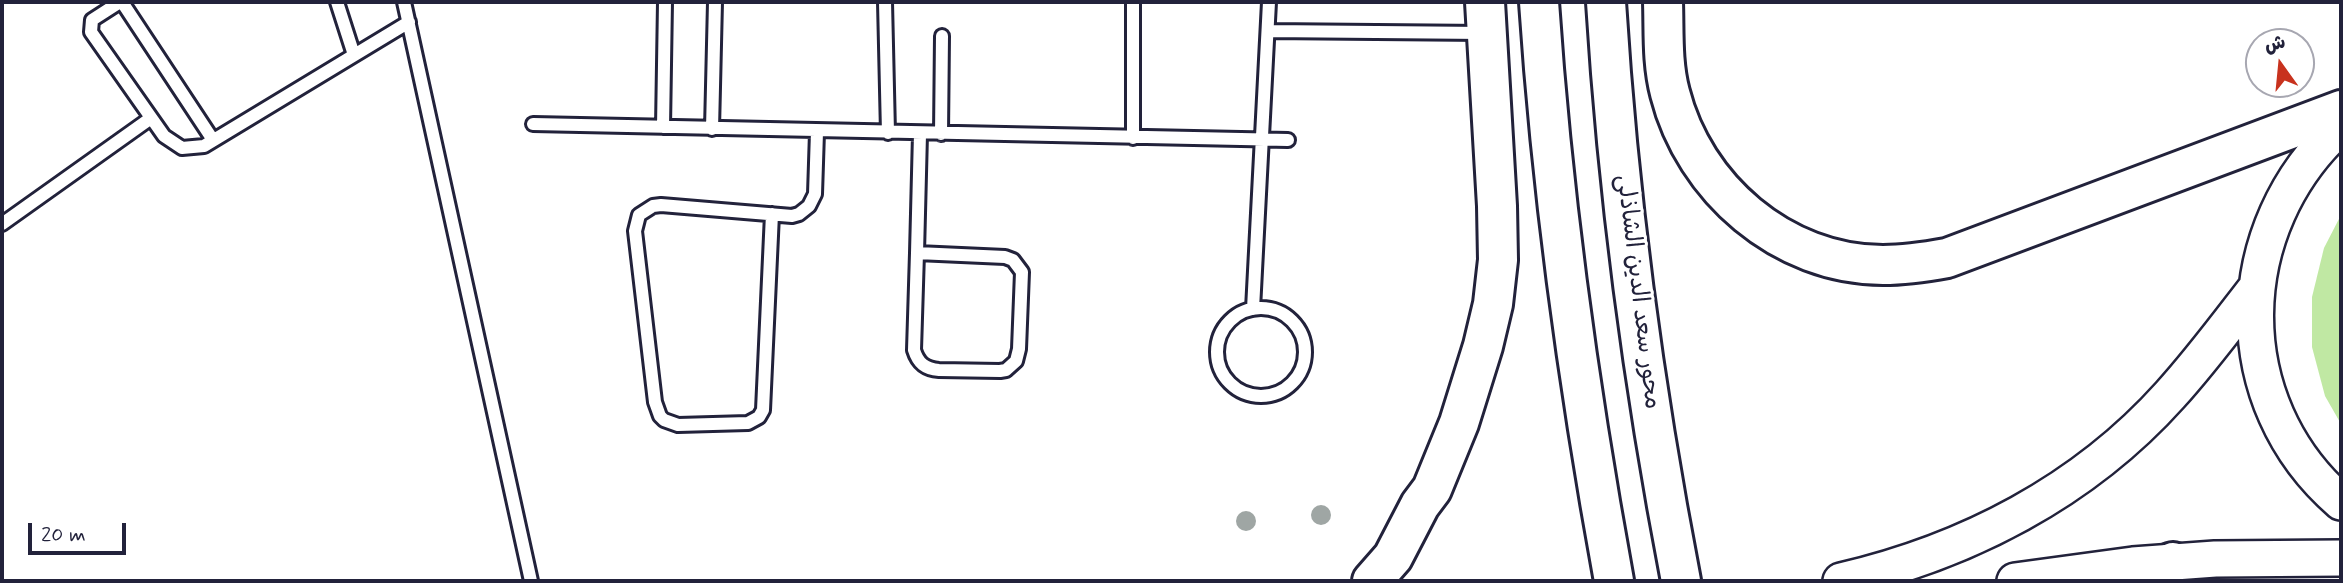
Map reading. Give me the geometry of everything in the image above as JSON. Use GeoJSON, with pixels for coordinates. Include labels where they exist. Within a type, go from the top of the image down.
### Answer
{"type":"FeatureCollection","features":[{"type":"Feature","properties":{"kind":"highway"},"geometry":{"type":"LineString","coordinates":[[1539,2],[1555,178],[1572,322],[1614,581]]}},
{"type":"Feature","properties":{"kind":"highway","name":"محور سعد الدين الشاذلى"},"geometry":{"type":"LineString","coordinates":[[1606,2],[1614,113],[1634,288],[1681,581]]}},
{"type":"Feature","properties":{"kind":"highway"},"geometry":{"type":"LineString","coordinates":[[1663,2],[1664,59],[1669,91],[1679,122],[1693,151],[1711,178],[1732,203],[1785,241],[1848,262],[1914,264],[1947,258],[2341,110]]}},
{"type":"Feature","properties":{"kind":"highway"},"geometry":{"type":"LineString","coordinates":[[1372,581],[1393,557],[1420,505],[1432,489],[1459,423],[1493,304],[1498,260],[1498,219],[1486,18]]}},
{"type":"Feature","properties":{"kind":"highway"},"geometry":{"type":"LineString","coordinates":[[2126,581],[2173,562]]}},
{"type":"Feature","properties":{"kind":"main road"},"geometry":{"type":"LineString","coordinates":[[2341,126],[2308,160],[2277,212],[2266,241],[2257,287],[2255,331],[2259,361],[2274,410],[2292,446],[2311,471],[2341,502]]}},
{"type":"Feature","properties":{"kind":"main road"},"geometry":{"type":"LineString","coordinates":[[1841,581],[1912,562],[1960,544],[2007,522],[2051,496],[2093,466],[2169,397],[2257,287]]}},
{"type":"Feature","properties":{"kind":"main road"},"geometry":{"type":"LineString","coordinates":[[2015,581],[2133,565],[2215,559],[2288,564],[2341,558]]}},
{"type":"Feature","properties":{"kind":"lane"},"geometry":{"type":"LineString","coordinates":[[213,140],[121,2],[92,20],[91,32],[151,118],[164,136],[182,148],[204,146],[409,22]]}},
{"type":"Feature","properties":{"kind":"lane"},"geometry":{"type":"LineString","coordinates":[[337,2],[355,55]]}},
{"type":"Feature","properties":{"kind":"lane"},"geometry":{"type":"LineString","coordinates":[[404,2],[531,581]]}},
{"type":"Feature","properties":{"kind":"lane"},"geometry":{"type":"LineString","coordinates":[[663,128],[665,2]]}},
{"type":"Feature","properties":{"kind":"lane"},"geometry":{"type":"LineString","coordinates":[[712,129],[715,2]]}},
{"type":"Feature","properties":{"kind":"lane"},"geometry":{"type":"LineString","coordinates":[[885,2],[888,133]]}},
{"type":"Feature","properties":{"kind":"lane"},"geometry":{"type":"LineString","coordinates":[[1133,2],[1133,138]]}},
{"type":"Feature","properties":{"kind":"lane"},"geometry":{"type":"LineString","coordinates":[[1253,309],[1269,2]]}},
{"type":"Feature","properties":{"kind":"lane"},"geometry":{"type":"LineString","coordinates":[[1268,32],[1486,18]]}},
{"type":"Feature","properties":{"kind":"lane"},"geometry":{"type":"LineString","coordinates":[[941,134],[942,36]]}},
{"type":"Feature","properties":{"kind":"lane"},"geometry":{"type":"LineString","coordinates":[[2,224],[151,118]]}},
{"type":"Feature","properties":{"kind":"lane"},"geometry":{"type":"LineString","coordinates":[[533,124],[1288,140]]}},
{"type":"Feature","properties":{"kind":"lane"},"geometry":{"type":"LineString","coordinates":[[772,214],[763,411],[754,421],[748,423],[671,424],[660,416],[655,402],[635,231],[639,215],[653,206],[661,205],[799,214],[805,211],[813,200],[817,132]]}},
{"type":"Feature","properties":{"kind":"lane"},"geometry":{"type":"LineString","coordinates":[[917,253],[1005,257],[1018,265],[1023,279],[1019,349],[1012,366],[1000,371],[932,369],[920,362],[914,350],[920,134]]}},
{"type":"Feature","properties":{"kind":"lane"},"geometry":{"type":"LineString","coordinates":[[1253,309],[1268,309],[1287,318],[1301,335],[1305,348],[1303,363],[1297,376],[1287,387],[1275,394],[1260,396],[1240,390],[1224,376],[1218,363],[1220,334],[1228,323],[1253,309]]}},
{"type":"Feature","properties":{"kind":"green space"},"geometry":{"type":"Polygon","coordinates":[[[2341,215],[2341,424],[2325,396],[2312,347],[2312,297],[2324,248],[2341,215]]]}}]}
